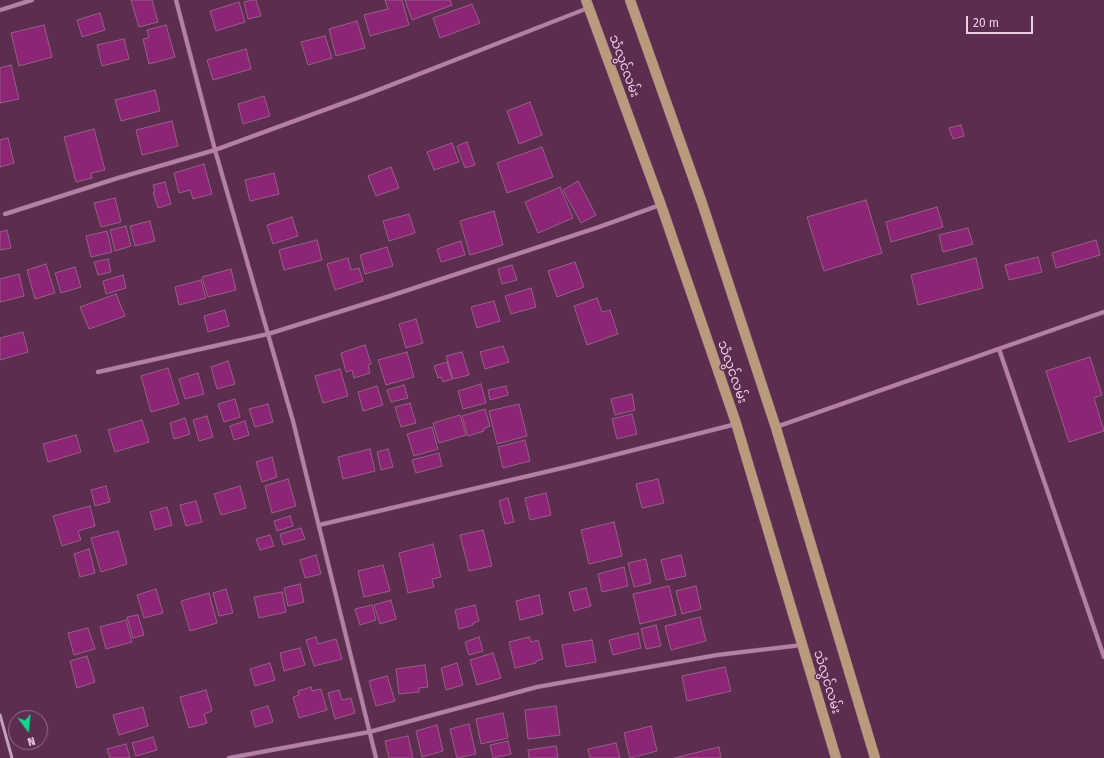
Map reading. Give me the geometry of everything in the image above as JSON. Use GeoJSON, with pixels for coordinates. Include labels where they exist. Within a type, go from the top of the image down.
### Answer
{"type":"FeatureCollection","features":[{"type":"Feature","properties":{"kind":"main road","name":"သံလွင်လမ်း"},"geometry":{"type":"LineString","coordinates":[[630,0],[702,203],[776,428],[875,758]]}},
{"type":"Feature","properties":{"kind":"main road","name":"သံလွင်လမ်း"},"geometry":{"type":"LineString","coordinates":[[587,4],[661,204],[736,423],[836,758]]}},
{"type":"Feature","properties":{"kind":"street"},"geometry":{"type":"LineString","coordinates":[[0,10],[32,0]]}},
{"type":"Feature","properties":{"kind":"street"},"geometry":{"type":"LineString","coordinates":[[176,0],[215,150],[293,421],[376,758]]}},
{"type":"Feature","properties":{"kind":"street"},"geometry":{"type":"LineString","coordinates":[[6,214],[118,178],[215,150],[368,94],[587,4]]}},
{"type":"Feature","properties":{"kind":"street"},"geometry":{"type":"LineString","coordinates":[[98,372],[268,334],[412,289],[661,204]]}},
{"type":"Feature","properties":{"kind":"street"},"geometry":{"type":"LineString","coordinates":[[776,428],[1104,312]]}},
{"type":"Feature","properties":{"kind":"street"},"geometry":{"type":"LineString","coordinates":[[999,349],[1104,657]]}},
{"type":"Feature","properties":{"kind":"street"},"geometry":{"type":"LineString","coordinates":[[318,525],[575,465],[736,423]]}},
{"type":"Feature","properties":{"kind":"street"},"geometry":{"type":"LineString","coordinates":[[229,758],[369,732],[537,687],[717,655],[803,645]]}},
{"type":"Feature","properties":{"kind":"building"},"geometry":{"type":"Polygon","coordinates":[[[131,0],[152,0],[158,22],[139,27],[131,0]]]}},
{"type":"Feature","properties":{"kind":"building"},"geometry":{"type":"Polygon","coordinates":[[[256,0],[261,16],[248,19],[244,2],[256,0]]]}},
{"type":"Feature","properties":{"kind":"building"},"geometry":{"type":"Polygon","coordinates":[[[385,0],[402,0],[409,25],[370,36],[364,15],[388,9],[385,0]]]}},
{"type":"Feature","properties":{"kind":"building"},"geometry":{"type":"Polygon","coordinates":[[[405,0],[450,0],[452,5],[412,20],[405,0]]]}},
{"type":"Feature","properties":{"kind":"building"},"geometry":{"type":"Polygon","coordinates":[[[239,2],[245,22],[216,31],[210,11],[239,2]]]}},
{"type":"Feature","properties":{"kind":"building"},"geometry":{"type":"Polygon","coordinates":[[[472,4],[480,23],[440,38],[433,18],[472,4]]]}},
{"type":"Feature","properties":{"kind":"building"},"geometry":{"type":"Polygon","coordinates":[[[100,13],[105,30],[82,37],[77,20],[100,13]]]}},
{"type":"Feature","properties":{"kind":"building"},"geometry":{"type":"Polygon","coordinates":[[[357,21],[365,48],[336,56],[329,29],[357,21]]]}},
{"type":"Feature","properties":{"kind":"building"},"geometry":{"type":"Polygon","coordinates":[[[44,25],[52,57],[19,66],[11,33],[44,25]]]}},
{"type":"Feature","properties":{"kind":"building"},"geometry":{"type":"Polygon","coordinates":[[[166,25],[175,57],[149,64],[143,39],[149,38],[147,30],[166,25]]]}},
{"type":"Feature","properties":{"kind":"building"},"geometry":{"type":"Polygon","coordinates":[[[325,36],[332,58],[308,65],[301,42],[325,36]]]}},
{"type":"Feature","properties":{"kind":"building"},"geometry":{"type":"Polygon","coordinates":[[[124,39],[129,59],[102,66],[97,45],[124,39]]]}},
{"type":"Feature","properties":{"kind":"building"},"geometry":{"type":"Polygon","coordinates":[[[246,49],[251,69],[213,80],[207,60],[246,49]]]}},
{"type":"Feature","properties":{"kind":"building"},"geometry":{"type":"Polygon","coordinates":[[[11,65],[19,99],[0,103],[0,68],[11,65]]]}},
{"type":"Feature","properties":{"kind":"building"},"geometry":{"type":"Polygon","coordinates":[[[155,90],[160,111],[121,121],[115,100],[155,90]]]}},
{"type":"Feature","properties":{"kind":"building"},"geometry":{"type":"Polygon","coordinates":[[[264,96],[270,116],[243,124],[238,104],[264,96]]]}},
{"type":"Feature","properties":{"kind":"building"},"geometry":{"type":"Polygon","coordinates":[[[530,102],[542,135],[519,144],[507,111],[530,102]]]}},
{"type":"Feature","properties":{"kind":"building"},"geometry":{"type":"Polygon","coordinates":[[[172,121],[178,146],[142,155],[136,130],[172,121]]]}},
{"type":"Feature","properties":{"kind":"building"},"geometry":{"type":"Polygon","coordinates":[[[961,125],[964,136],[953,139],[949,128],[961,125]]]}},
{"type":"Feature","properties":{"kind":"building"},"geometry":{"type":"Polygon","coordinates":[[[94,129],[105,170],[91,173],[92,178],[76,182],[64,137],[94,129]]]}},
{"type":"Feature","properties":{"kind":"building"},"geometry":{"type":"Polygon","coordinates":[[[8,138],[14,163],[0,167],[0,140],[8,138]]]}},
{"type":"Feature","properties":{"kind":"building"},"geometry":{"type":"Polygon","coordinates":[[[467,142],[475,165],[465,168],[457,146],[467,142]]]}},
{"type":"Feature","properties":{"kind":"building"},"geometry":{"type":"Polygon","coordinates":[[[452,143],[459,162],[434,170],[427,152],[452,143]]]}},
{"type":"Feature","properties":{"kind":"building"},"geometry":{"type":"Polygon","coordinates":[[[542,147],[553,177],[507,193],[497,163],[542,147]]]}},
{"type":"Feature","properties":{"kind":"building"},"geometry":{"type":"Polygon","coordinates":[[[204,164],[212,194],[193,199],[190,190],[179,193],[174,173],[204,164]]]}},
{"type":"Feature","properties":{"kind":"building"},"geometry":{"type":"Polygon","coordinates":[[[391,167],[399,188],[376,196],[368,176],[391,167]]]}},
{"type":"Feature","properties":{"kind":"building"},"geometry":{"type":"Polygon","coordinates":[[[274,173],[279,194],[250,201],[245,180],[274,173]]]}},
{"type":"Feature","properties":{"kind":"building"},"geometry":{"type":"Polygon","coordinates":[[[578,181],[596,215],[581,223],[563,190],[578,181]]]}},
{"type":"Feature","properties":{"kind":"building"},"geometry":{"type":"Polygon","coordinates":[[[165,182],[171,204],[158,208],[153,192],[155,192],[153,185],[165,182]]]}},
{"type":"Feature","properties":{"kind":"building"},"geometry":{"type":"Polygon","coordinates":[[[560,187],[573,218],[538,233],[525,202],[560,187]]]}},
{"type":"Feature","properties":{"kind":"building"},"geometry":{"type":"Polygon","coordinates":[[[115,198],[121,222],[101,227],[94,203],[115,198]]]}},
{"type":"Feature","properties":{"kind":"building"},"geometry":{"type":"Polygon","coordinates":[[[866,200],[882,253],[824,271],[807,217],[866,200]]]}},
{"type":"Feature","properties":{"kind":"building"},"geometry":{"type":"Polygon","coordinates":[[[937,207],[943,227],[891,242],[886,222],[937,207]]]}},
{"type":"Feature","properties":{"kind":"building"},"geometry":{"type":"Polygon","coordinates":[[[494,211],[503,245],[470,255],[460,221],[494,211]]]}},
{"type":"Feature","properties":{"kind":"building"},"geometry":{"type":"Polygon","coordinates":[[[409,214],[415,233],[389,241],[383,221],[409,214]]]}},
{"type":"Feature","properties":{"kind":"building"},"geometry":{"type":"Polygon","coordinates":[[[292,217],[298,236],[273,244],[267,225],[292,217]]]}},
{"type":"Feature","properties":{"kind":"building"},"geometry":{"type":"Polygon","coordinates":[[[150,221],[155,241],[135,246],[130,226],[150,221]]]}},
{"type":"Feature","properties":{"kind":"building"},"geometry":{"type":"Polygon","coordinates":[[[126,226],[131,246],[115,251],[110,230],[126,226]]]}},
{"type":"Feature","properties":{"kind":"building"},"geometry":{"type":"Polygon","coordinates":[[[968,228],[973,244],[943,252],[939,235],[968,228]]]}},
{"type":"Feature","properties":{"kind":"building"},"geometry":{"type":"Polygon","coordinates":[[[7,230],[11,248],[0,250],[0,232],[7,230]]]}},
{"type":"Feature","properties":{"kind":"building"},"geometry":{"type":"Polygon","coordinates":[[[107,231],[112,252],[91,257],[86,236],[107,231]]]}},
{"type":"Feature","properties":{"kind":"building"},"geometry":{"type":"Polygon","coordinates":[[[317,240],[322,260],[284,270],[279,250],[317,240]]]}},
{"type":"Feature","properties":{"kind":"building"},"geometry":{"type":"Polygon","coordinates":[[[1096,240],[1100,255],[1056,268],[1052,253],[1096,240]]]}},
{"type":"Feature","properties":{"kind":"building"},"geometry":{"type":"Polygon","coordinates":[[[461,241],[465,255],[441,262],[437,249],[461,241]]]}},
{"type":"Feature","properties":{"kind":"building"},"geometry":{"type":"Polygon","coordinates":[[[387,247],[393,266],[365,274],[360,255],[387,247]]]}},
{"type":"Feature","properties":{"kind":"building"},"geometry":{"type":"Polygon","coordinates":[[[1038,257],[1042,272],[1009,280],[1005,265],[1038,257]]]}},
{"type":"Feature","properties":{"kind":"building"},"geometry":{"type":"Polygon","coordinates":[[[348,258],[351,270],[359,268],[363,281],[335,290],[327,264],[348,258]]]}},
{"type":"Feature","properties":{"kind":"building"},"geometry":{"type":"Polygon","coordinates":[[[976,258],[983,288],[918,305],[911,275],[976,258]]]}},
{"type":"Feature","properties":{"kind":"building"},"geometry":{"type":"Polygon","coordinates":[[[108,259],[111,272],[98,275],[94,262],[108,259]]]}},
{"type":"Feature","properties":{"kind":"building"},"geometry":{"type":"Polygon","coordinates":[[[575,262],[584,287],[557,297],[548,271],[575,262]]]}},
{"type":"Feature","properties":{"kind":"building"},"geometry":{"type":"Polygon","coordinates":[[[46,264],[55,293],[35,299],[27,270],[46,264]]]}},
{"type":"Feature","properties":{"kind":"building"},"geometry":{"type":"Polygon","coordinates":[[[512,265],[517,280],[502,284],[498,269],[512,265]]]}},
{"type":"Feature","properties":{"kind":"building"},"geometry":{"type":"Polygon","coordinates":[[[75,267],[81,287],[61,293],[55,273],[75,267]]]}},
{"type":"Feature","properties":{"kind":"building"},"geometry":{"type":"Polygon","coordinates":[[[231,269],[236,290],[208,297],[202,277],[231,269]]]}},
{"type":"Feature","properties":{"kind":"building"},"geometry":{"type":"Polygon","coordinates":[[[19,274],[24,296],[0,302],[0,279],[19,274]]]}},
{"type":"Feature","properties":{"kind":"building"},"geometry":{"type":"Polygon","coordinates":[[[123,275],[126,288],[106,294],[103,281],[123,275]]]}},
{"type":"Feature","properties":{"kind":"building"},"geometry":{"type":"Polygon","coordinates":[[[201,280],[206,298],[179,305],[175,287],[201,280]]]}},
{"type":"Feature","properties":{"kind":"building"},"geometry":{"type":"Polygon","coordinates":[[[531,288],[536,307],[511,314],[505,296],[531,288]]]}},
{"type":"Feature","properties":{"kind":"building"},"geometry":{"type":"Polygon","coordinates":[[[116,294],[125,316],[89,329],[80,307],[116,294]]]}},
{"type":"Feature","properties":{"kind":"building"},"geometry":{"type":"Polygon","coordinates":[[[597,298],[602,312],[610,310],[618,334],[587,345],[574,306],[597,298]]]}},
{"type":"Feature","properties":{"kind":"building"},"geometry":{"type":"Polygon","coordinates":[[[494,301],[500,321],[477,328],[471,307],[494,301]]]}},
{"type":"Feature","properties":{"kind":"building"},"geometry":{"type":"Polygon","coordinates":[[[225,310],[229,326],[208,332],[204,316],[225,310]]]}},
{"type":"Feature","properties":{"kind":"building"},"geometry":{"type":"Polygon","coordinates":[[[416,319],[423,343],[406,348],[399,324],[416,319]]]}},
{"type":"Feature","properties":{"kind":"building"},"geometry":{"type":"Polygon","coordinates":[[[23,332],[28,352],[0,360],[0,338],[23,332]]]}},
{"type":"Feature","properties":{"kind":"building"},"geometry":{"type":"Polygon","coordinates":[[[365,345],[371,364],[368,365],[370,373],[354,378],[352,370],[346,372],[341,353],[365,345]]]}},
{"type":"Feature","properties":{"kind":"building"},"geometry":{"type":"Polygon","coordinates":[[[503,346],[509,362],[485,369],[480,352],[503,346]]]}},
{"type":"Feature","properties":{"kind":"building"},"geometry":{"type":"Polygon","coordinates":[[[407,352],[414,377],[386,385],[378,360],[407,352]]]}},
{"type":"Feature","properties":{"kind":"building"},"geometry":{"type":"Polygon","coordinates":[[[462,352],[469,375],[453,379],[446,356],[462,352]]]}},
{"type":"Feature","properties":{"kind":"building"},"geometry":{"type":"Polygon","coordinates":[[[1090,357],[1102,395],[1094,398],[1104,431],[1069,442],[1046,371],[1090,357]]]}},
{"type":"Feature","properties":{"kind":"building"},"geometry":{"type":"Polygon","coordinates":[[[228,361],[235,384],[217,389],[211,367],[228,361]]]}},
{"type":"Feature","properties":{"kind":"building"},"geometry":{"type":"Polygon","coordinates":[[[447,362],[452,379],[443,382],[441,377],[438,378],[434,366],[447,362]]]}},
{"type":"Feature","properties":{"kind":"building"},"geometry":{"type":"Polygon","coordinates":[[[168,368],[179,404],[151,412],[141,376],[168,368]]]}},
{"type":"Feature","properties":{"kind":"building"},"geometry":{"type":"Polygon","coordinates":[[[340,369],[348,396],[323,403],[315,376],[340,369]]]}},
{"type":"Feature","properties":{"kind":"building"},"geometry":{"type":"Polygon","coordinates":[[[198,373],[204,394],[185,399],[179,379],[198,373]]]}},
{"type":"Feature","properties":{"kind":"building"},"geometry":{"type":"Polygon","coordinates":[[[481,384],[486,403],[463,409],[458,391],[481,384]]]}},
{"type":"Feature","properties":{"kind":"building"},"geometry":{"type":"Polygon","coordinates":[[[404,385],[408,398],[391,402],[387,390],[404,385]]]}},
{"type":"Feature","properties":{"kind":"building"},"geometry":{"type":"Polygon","coordinates":[[[377,386],[383,405],[363,411],[358,392],[377,386]]]}},
{"type":"Feature","properties":{"kind":"building"},"geometry":{"type":"Polygon","coordinates":[[[506,386],[508,395],[490,400],[488,390],[506,386]]]}},
{"type":"Feature","properties":{"kind":"building"},"geometry":{"type":"Polygon","coordinates":[[[632,394],[635,410],[615,415],[611,399],[632,394]]]}},
{"type":"Feature","properties":{"kind":"building"},"geometry":{"type":"Polygon","coordinates":[[[235,399],[240,417],[224,422],[218,404],[235,399]]]}},
{"type":"Feature","properties":{"kind":"building"},"geometry":{"type":"Polygon","coordinates":[[[410,403],[416,423],[401,427],[395,407],[410,403]]]}},
{"type":"Feature","properties":{"kind":"building"},"geometry":{"type":"Polygon","coordinates":[[[268,404],[273,422],[255,427],[249,409],[268,404]]]}},
{"type":"Feature","properties":{"kind":"building"},"geometry":{"type":"Polygon","coordinates":[[[519,404],[527,436],[497,444],[489,411],[519,404]]]}},
{"type":"Feature","properties":{"kind":"building"},"geometry":{"type":"Polygon","coordinates":[[[485,409],[490,426],[483,429],[484,431],[468,436],[462,416],[485,409]]]}},
{"type":"Feature","properties":{"kind":"building"},"geometry":{"type":"Polygon","coordinates":[[[632,414],[637,434],[617,439],[612,419],[632,414]]]}},
{"type":"Feature","properties":{"kind":"building"},"geometry":{"type":"Polygon","coordinates":[[[460,415],[466,435],[439,443],[433,423],[460,415]]]}},
{"type":"Feature","properties":{"kind":"building"},"geometry":{"type":"Polygon","coordinates":[[[207,416],[213,437],[199,441],[193,420],[207,416]]]}},
{"type":"Feature","properties":{"kind":"building"},"geometry":{"type":"Polygon","coordinates":[[[185,418],[190,434],[174,439],[170,423],[185,418]]]}},
{"type":"Feature","properties":{"kind":"building"},"geometry":{"type":"Polygon","coordinates":[[[142,420],[149,442],[115,452],[108,430],[142,420]]]}},
{"type":"Feature","properties":{"kind":"building"},"geometry":{"type":"Polygon","coordinates":[[[245,421],[249,435],[234,440],[230,426],[245,421]]]}},
{"type":"Feature","properties":{"kind":"building"},"geometry":{"type":"Polygon","coordinates":[[[432,427],[438,449],[414,456],[407,434],[432,427]]]}},
{"type":"Feature","properties":{"kind":"building"},"geometry":{"type":"Polygon","coordinates":[[[76,435],[81,452],[48,462],[43,444],[76,435]]]}},
{"type":"Feature","properties":{"kind":"building"},"geometry":{"type":"Polygon","coordinates":[[[525,440],[530,461],[503,468],[498,447],[525,440]]]}},
{"type":"Feature","properties":{"kind":"building"},"geometry":{"type":"Polygon","coordinates":[[[370,449],[375,471],[343,479],[338,457],[370,449]]]}},
{"type":"Feature","properties":{"kind":"building"},"geometry":{"type":"Polygon","coordinates":[[[388,449],[393,467],[381,470],[377,452],[388,449]]]}},
{"type":"Feature","properties":{"kind":"building"},"geometry":{"type":"Polygon","coordinates":[[[439,453],[442,466],[416,473],[412,460],[439,453]]]}},
{"type":"Feature","properties":{"kind":"building"},"geometry":{"type":"Polygon","coordinates":[[[272,457],[277,477],[262,482],[256,462],[272,457]]]}},
{"type":"Feature","properties":{"kind":"building"},"geometry":{"type":"Polygon","coordinates":[[[288,479],[296,506],[272,513],[265,486],[288,479]]]}},
{"type":"Feature","properties":{"kind":"building"},"geometry":{"type":"Polygon","coordinates":[[[658,479],[664,503],[642,508],[636,484],[658,479]]]}},
{"type":"Feature","properties":{"kind":"building"},"geometry":{"type":"Polygon","coordinates":[[[106,486],[110,502],[95,506],[91,490],[106,486]]]}},
{"type":"Feature","properties":{"kind":"building"},"geometry":{"type":"Polygon","coordinates":[[[240,486],[246,508],[221,515],[214,494],[240,486]]]}},
{"type":"Feature","properties":{"kind":"building"},"geometry":{"type":"Polygon","coordinates":[[[546,493],[551,515],[530,520],[525,498],[546,493]]]}},
{"type":"Feature","properties":{"kind":"building"},"geometry":{"type":"Polygon","coordinates":[[[508,498],[514,522],[505,524],[499,501],[508,498]]]}},
{"type":"Feature","properties":{"kind":"building"},"geometry":{"type":"Polygon","coordinates":[[[196,501],[202,522],[186,526],[180,505],[196,501]]]}},
{"type":"Feature","properties":{"kind":"building"},"geometry":{"type":"Polygon","coordinates":[[[90,506],[95,526],[78,531],[81,540],[62,546],[53,516],[90,506]]]}},
{"type":"Feature","properties":{"kind":"building"},"geometry":{"type":"Polygon","coordinates":[[[167,507],[172,525],[155,530],[150,512],[167,507]]]}},
{"type":"Feature","properties":{"kind":"building"},"geometry":{"type":"Polygon","coordinates":[[[290,516],[293,526],[277,531],[274,521],[290,516]]]}},
{"type":"Feature","properties":{"kind":"building"},"geometry":{"type":"Polygon","coordinates":[[[614,522],[622,556],[589,564],[581,530],[614,522]]]}},
{"type":"Feature","properties":{"kind":"building"},"geometry":{"type":"Polygon","coordinates":[[[301,528],[305,539],[283,545],[280,534],[301,528]]]}},
{"type":"Feature","properties":{"kind":"building"},"geometry":{"type":"Polygon","coordinates":[[[483,530],[492,566],[469,571],[460,535],[483,530]]]}},
{"type":"Feature","properties":{"kind":"building"},"geometry":{"type":"Polygon","coordinates":[[[118,531],[127,564],[101,572],[91,538],[118,531]]]}},
{"type":"Feature","properties":{"kind":"building"},"geometry":{"type":"Polygon","coordinates":[[[270,535],[274,546],[260,550],[256,539],[270,535]]]}},
{"type":"Feature","properties":{"kind":"building"},"geometry":{"type":"Polygon","coordinates":[[[433,544],[441,577],[432,579],[434,587],[408,593],[399,553],[433,544]]]}},
{"type":"Feature","properties":{"kind":"building"},"geometry":{"type":"Polygon","coordinates":[[[89,549],[95,573],[80,577],[74,554],[89,549]]]}},
{"type":"Feature","properties":{"kind":"building"},"geometry":{"type":"Polygon","coordinates":[[[316,555],[321,574],[305,578],[300,560],[316,555]]]}},
{"type":"Feature","properties":{"kind":"building"},"geometry":{"type":"Polygon","coordinates":[[[681,555],[686,576],[666,580],[661,560],[681,555]]]}},
{"type":"Feature","properties":{"kind":"building"},"geometry":{"type":"Polygon","coordinates":[[[646,559],[651,583],[634,587],[628,563],[646,559]]]}},
{"type":"Feature","properties":{"kind":"building"},"geometry":{"type":"Polygon","coordinates":[[[383,565],[390,591],[364,597],[358,571],[383,565]]]}},
{"type":"Feature","properties":{"kind":"building"},"geometry":{"type":"Polygon","coordinates":[[[624,567],[628,586],[602,592],[598,574],[624,567]]]}},
{"type":"Feature","properties":{"kind":"building"},"geometry":{"type":"Polygon","coordinates":[[[300,584],[304,602],[288,606],[284,588],[300,584]]]}},
{"type":"Feature","properties":{"kind":"building"},"geometry":{"type":"Polygon","coordinates":[[[669,586],[676,615],[640,624],[633,594],[669,586]]]}},
{"type":"Feature","properties":{"kind":"building"},"geometry":{"type":"Polygon","coordinates":[[[696,586],[701,609],[682,614],[676,591],[696,586]]]}},
{"type":"Feature","properties":{"kind":"building"},"geometry":{"type":"Polygon","coordinates":[[[586,588],[591,606],[574,611],[569,592],[586,588]]]}},
{"type":"Feature","properties":{"kind":"building"},"geometry":{"type":"Polygon","coordinates":[[[156,589],[163,613],[144,618],[137,595],[156,589]]]}},
{"type":"Feature","properties":{"kind":"building"},"geometry":{"type":"Polygon","coordinates":[[[226,589],[233,613],[219,616],[213,593],[226,589]]]}},
{"type":"Feature","properties":{"kind":"building"},"geometry":{"type":"Polygon","coordinates":[[[282,592],[286,612],[259,618],[254,597],[282,592]]]}},
{"type":"Feature","properties":{"kind":"building"},"geometry":{"type":"Polygon","coordinates":[[[209,593],[217,623],[190,631],[181,601],[209,593]]]}},
{"type":"Feature","properties":{"kind":"building"},"geometry":{"type":"Polygon","coordinates":[[[539,595],[543,614],[520,620],[516,601],[539,595]]]}},
{"type":"Feature","properties":{"kind":"building"},"geometry":{"type":"Polygon","coordinates":[[[391,600],[396,619],[380,624],[374,605],[391,600]]]}},
{"type":"Feature","properties":{"kind":"building"},"geometry":{"type":"Polygon","coordinates":[[[372,605],[376,620],[360,625],[355,609],[372,605]]]}},
{"type":"Feature","properties":{"kind":"building"},"geometry":{"type":"Polygon","coordinates":[[[475,605],[479,621],[473,623],[473,625],[459,629],[455,610],[475,605]]]}},
{"type":"Feature","properties":{"kind":"building"},"geometry":{"type":"Polygon","coordinates":[[[138,615],[144,635],[133,638],[127,617],[138,615]]]}},
{"type":"Feature","properties":{"kind":"building"},"geometry":{"type":"Polygon","coordinates":[[[700,617],[706,641],[671,650],[665,626],[700,617]]]}},
{"type":"Feature","properties":{"kind":"building"},"geometry":{"type":"Polygon","coordinates":[[[126,620],[132,642],[106,649],[100,627],[126,620]]]}},
{"type":"Feature","properties":{"kind":"building"},"geometry":{"type":"Polygon","coordinates":[[[656,625],[661,646],[646,649],[641,629],[656,625]]]}},
{"type":"Feature","properties":{"kind":"building"},"geometry":{"type":"Polygon","coordinates":[[[88,628],[95,649],[74,655],[68,633],[88,628]]]}},
{"type":"Feature","properties":{"kind":"building"},"geometry":{"type":"Polygon","coordinates":[[[638,633],[641,648],[613,655],[609,640],[638,633]]]}},
{"type":"Feature","properties":{"kind":"building"},"geometry":{"type":"Polygon","coordinates":[[[316,637],[318,644],[336,639],[342,659],[314,666],[306,640],[316,637]]]}},
{"type":"Feature","properties":{"kind":"building"},"geometry":{"type":"Polygon","coordinates":[[[479,637],[483,651],[469,655],[465,642],[479,637]]]}},
{"type":"Feature","properties":{"kind":"building"},"geometry":{"type":"Polygon","coordinates":[[[529,637],[531,642],[538,640],[543,659],[536,661],[536,663],[515,668],[509,642],[529,637]]]}},
{"type":"Feature","properties":{"kind":"building"},"geometry":{"type":"Polygon","coordinates":[[[592,640],[596,662],[566,667],[562,645],[592,640]]]}},
{"type":"Feature","properties":{"kind":"building"},"geometry":{"type":"Polygon","coordinates":[[[300,648],[305,665],[284,671],[280,653],[300,648]]]}},
{"type":"Feature","properties":{"kind":"building"},"geometry":{"type":"Polygon","coordinates":[[[493,653],[501,678],[477,685],[470,660],[493,653]]]}},
{"type":"Feature","properties":{"kind":"building"},"geometry":{"type":"Polygon","coordinates":[[[87,656],[95,682],[77,688],[70,661],[87,656]]]}},
{"type":"Feature","properties":{"kind":"building"},"geometry":{"type":"Polygon","coordinates":[[[270,663],[275,680],[255,686],[250,669],[270,663]]]}},
{"type":"Feature","properties":{"kind":"building"},"geometry":{"type":"Polygon","coordinates":[[[457,663],[463,685],[446,690],[441,668],[457,663]]]}},
{"type":"Feature","properties":{"kind":"building"},"geometry":{"type":"Polygon","coordinates":[[[425,665],[428,687],[419,688],[419,692],[399,694],[396,669],[425,665]]]}},
{"type":"Feature","properties":{"kind":"building"},"geometry":{"type":"Polygon","coordinates":[[[725,667],[731,691],[687,701],[682,676],[725,667]]]}},
{"type":"Feature","properties":{"kind":"building"},"geometry":{"type":"Polygon","coordinates":[[[387,676],[395,701],[376,706],[369,681],[387,676]]]}},
{"type":"Feature","properties":{"kind":"building"},"geometry":{"type":"Polygon","coordinates":[[[311,687],[312,691],[321,689],[327,710],[299,718],[293,697],[299,695],[298,691],[311,687]]]}},
{"type":"Feature","properties":{"kind":"building"},"geometry":{"type":"Polygon","coordinates":[[[206,690],[212,711],[204,714],[207,723],[189,728],[180,697],[206,690]]]}},
{"type":"Feature","properties":{"kind":"building"},"geometry":{"type":"Polygon","coordinates":[[[339,690],[342,700],[351,698],[355,713],[335,719],[328,693],[339,690]]]}},
{"type":"Feature","properties":{"kind":"building"},"geometry":{"type":"Polygon","coordinates":[[[268,706],[273,722],[255,727],[251,711],[268,706]]]}},
{"type":"Feature","properties":{"kind":"building"},"geometry":{"type":"Polygon","coordinates":[[[556,706],[560,735],[528,739],[525,710],[556,706]]]}},
{"type":"Feature","properties":{"kind":"building"},"geometry":{"type":"Polygon","coordinates":[[[143,707],[148,726],[119,735],[113,715],[143,707]]]}},
{"type":"Feature","properties":{"kind":"building"},"geometry":{"type":"Polygon","coordinates":[[[503,713],[508,738],[481,744],[476,719],[503,713]]]}},
{"type":"Feature","properties":{"kind":"building"},"geometry":{"type":"Polygon","coordinates":[[[469,724],[476,754],[457,758],[450,729],[469,724]]]}},
{"type":"Feature","properties":{"kind":"building"},"geometry":{"type":"Polygon","coordinates":[[[437,725],[443,751],[422,757],[416,731],[437,725]]]}},
{"type":"Feature","properties":{"kind":"building"},"geometry":{"type":"Polygon","coordinates":[[[651,726],[657,751],[630,758],[624,733],[651,726]]]}},
{"type":"Feature","properties":{"kind":"building"},"geometry":{"type":"Polygon","coordinates":[[[408,736],[413,758],[389,758],[385,741],[408,736]]]}},
{"type":"Feature","properties":{"kind":"building"},"geometry":{"type":"Polygon","coordinates":[[[153,737],[157,750],[136,756],[132,743],[153,737]]]}},
{"type":"Feature","properties":{"kind":"building"},"geometry":{"type":"Polygon","coordinates":[[[508,741],[511,754],[493,758],[490,745],[508,741]]]}},
{"type":"Feature","properties":{"kind":"building"},"geometry":{"type":"Polygon","coordinates":[[[616,743],[620,758],[590,758],[588,749],[616,743]]]}},
{"type":"Feature","properties":{"kind":"building"},"geometry":{"type":"Polygon","coordinates":[[[126,744],[130,758],[110,758],[107,749],[126,744]]]}},
{"type":"Feature","properties":{"kind":"building"},"geometry":{"type":"Polygon","coordinates":[[[556,746],[558,758],[529,758],[528,750],[556,746]]]}},
{"type":"Feature","properties":{"kind":"building"},"geometry":{"type":"Polygon","coordinates":[[[719,747],[721,758],[674,758],[719,747]]]}},
{"type":"Feature","properties":{"kind":"railway"},"geometry":{"type":"LineString","coordinates":[[0,715],[12,758]]}}]}
